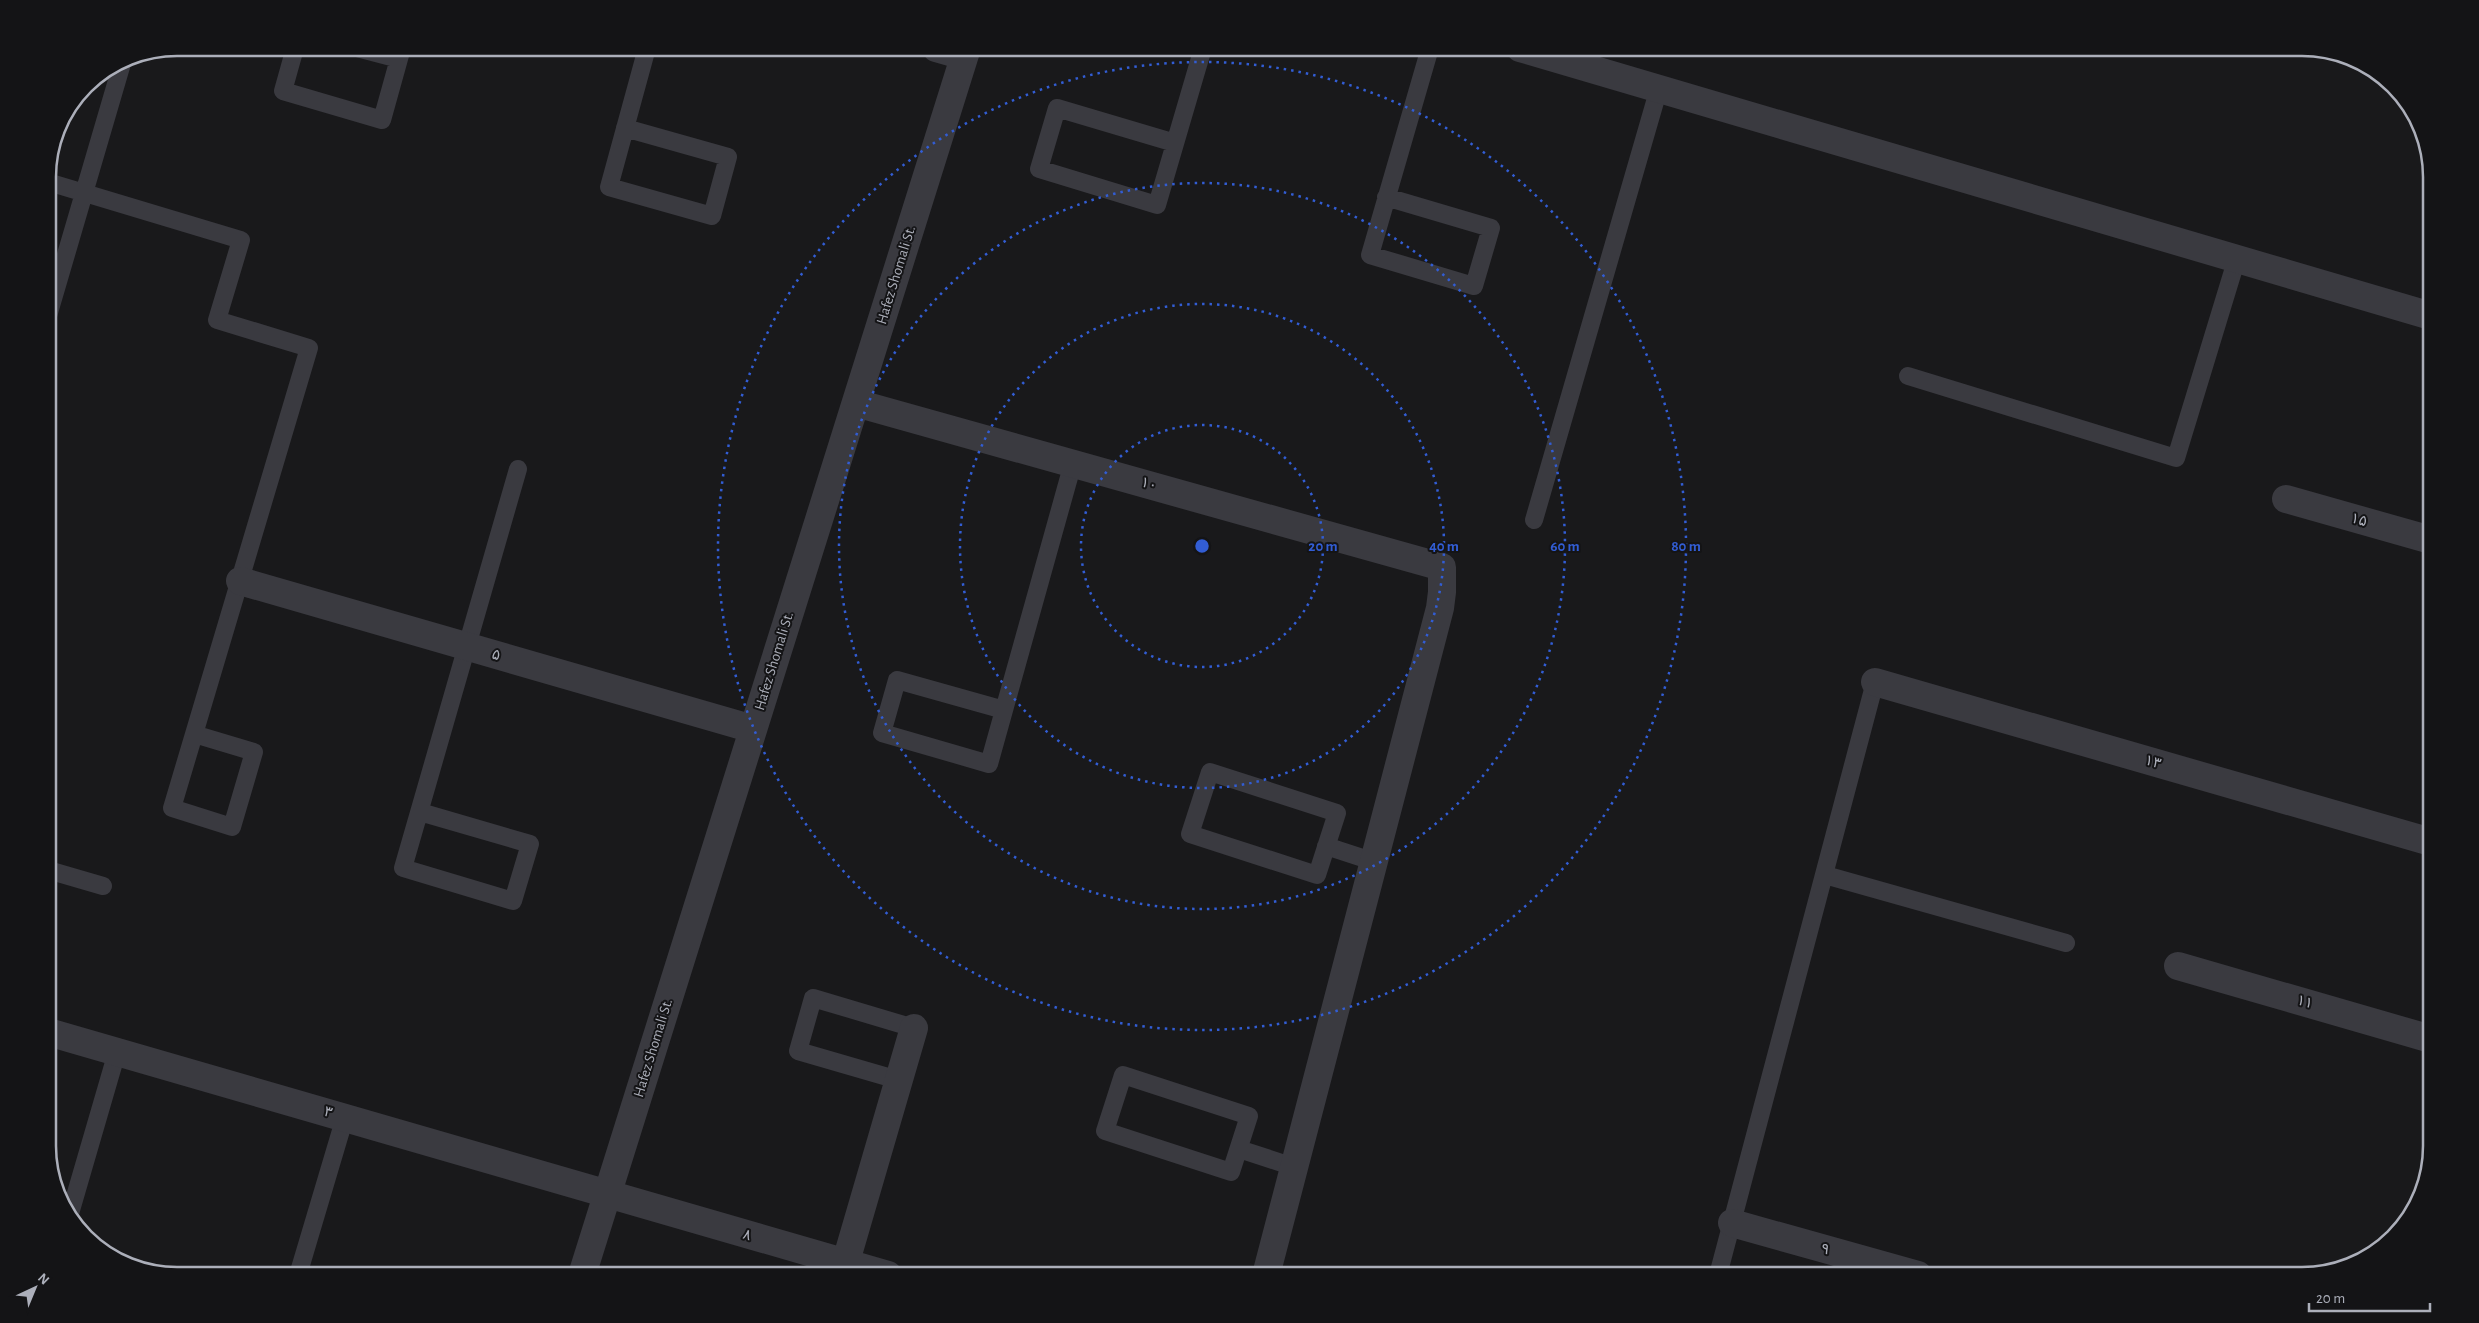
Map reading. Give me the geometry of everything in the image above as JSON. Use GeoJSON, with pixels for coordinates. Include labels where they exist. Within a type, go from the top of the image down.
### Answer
{"type":"FeatureCollection","features":[{"type":"Feature","properties":{"kind":"street","name":"Hafez Shomali St."},"geometry":{"type":"LineString","coordinates":[[585,1267],[965,56]]}},
{"type":"Feature","properties":{"kind":"street"},"geometry":{"type":"LineString","coordinates":[[1548,56],[2422,313]]}},
{"type":"Feature","properties":{"kind":"street","name":"۱۰"},"geometry":{"type":"LineString","coordinates":[[856,403],[1442,567],[1440,608],[1375,862]]}},
{"type":"Feature","properties":{"kind":"street","name":"۱۵"},"geometry":{"type":"LineString","coordinates":[[2286,499],[2422,538]]}},
{"type":"Feature","properties":{"kind":"street","name":"۵"},"geometry":{"type":"LineString","coordinates":[[240,581],[753,729]]}},
{"type":"Feature","properties":{"kind":"street","name":"۱۳"},"geometry":{"type":"LineString","coordinates":[[1875,682],[2423,840]]}},
{"type":"Feature","properties":{"kind":"street"},"geometry":{"type":"LineString","coordinates":[[1268,1267],[1375,862]]}},
{"type":"Feature","properties":{"kind":"street","name":"۱۱"},"geometry":{"type":"LineString","coordinates":[[2178,966],[2423,1036]]}},
{"type":"Feature","properties":{"kind":"street"},"geometry":{"type":"LineString","coordinates":[[844,1267],[914,1028]]}},
{"type":"Feature","properties":{"kind":"street","name":"۳"},"geometry":{"type":"LineString","coordinates":[[57,1035],[607,1194]]}},
{"type":"Feature","properties":{"kind":"street","name":"۸"},"geometry":{"type":"LineString","coordinates":[[607,1194],[837,1267]]}},
{"type":"Feature","properties":{"kind":"street","name":"۹"},"geometry":{"type":"LineString","coordinates":[[1732,1222],[1887,1267]]}},
{"type":"Feature","properties":{"kind":"lane"},"geometry":{"type":"LineString","coordinates":[[293,56],[283,91],[382,120],[399,56]]}},
{"type":"Feature","properties":{"kind":"lane"},"geometry":{"type":"LineString","coordinates":[[625,128],[728,158],[712,216],[609,187],[625,128],[646,56]]}},
{"type":"Feature","properties":{"kind":"lane"},"geometry":{"type":"LineString","coordinates":[[1175,143],[1057,108],[1038,169],[1157,204],[1175,143],[1201,56]]}},
{"type":"Feature","properties":{"kind":"lane"},"geometry":{"type":"LineString","coordinates":[[1386,197],[1491,228],[1474,286],[1370,255],[1386,197],[1428,56]]}},
{"type":"Feature","properties":{"kind":"lane"},"geometry":{"type":"LineString","coordinates":[[57,285],[120,71]]}},
{"type":"Feature","properties":{"kind":"lane"},"geometry":{"type":"LineString","coordinates":[[1534,520],[1659,88]]}},
{"type":"Feature","properties":{"kind":"lane"},"geometry":{"type":"LineString","coordinates":[[57,185],[241,240],[217,320],[310,348],[194,734],[172,808],[232,827],[254,752],[194,734]]}},
{"type":"Feature","properties":{"kind":"lane"},"geometry":{"type":"LineString","coordinates":[[1908,376],[2176,458],[2237,258]]}},
{"type":"Feature","properties":{"kind":"lane"},"geometry":{"type":"LineString","coordinates":[[1004,710],[897,680],[882,733],[989,764],[1073,463]]}},
{"type":"Feature","properties":{"kind":"lane"},"geometry":{"type":"LineString","coordinates":[[420,812],[530,844],[513,901],[403,868],[518,469]]}},
{"type":"Feature","properties":{"kind":"lane"},"geometry":{"type":"LineString","coordinates":[[1720,1267],[1875,682]]}},
{"type":"Feature","properties":{"kind":"lane"},"geometry":{"type":"LineString","coordinates":[[1210,772],[1336,813],[1326,846],[1316,875],[1190,834],[1210,772]]}},
{"type":"Feature","properties":{"kind":"lane"},"geometry":{"type":"LineString","coordinates":[[1326,846],[1375,862]]}},
{"type":"Feature","properties":{"kind":"lane"},"geometry":{"type":"LineString","coordinates":[[57,873],[103,886]]}},
{"type":"Feature","properties":{"kind":"lane"},"geometry":{"type":"LineString","coordinates":[[1825,875],[2066,942]]}},
{"type":"Feature","properties":{"kind":"lane"},"geometry":{"type":"LineString","coordinates":[[898,1080],[798,1051],[813,998],[914,1028]]}},
{"type":"Feature","properties":{"kind":"lane"},"geometry":{"type":"LineString","coordinates":[[73,1205],[118,1052]]}},
{"type":"Feature","properties":{"kind":"lane"},"geometry":{"type":"LineString","coordinates":[[1123,1075],[1249,1116],[1239,1149],[1231,1172],[1105,1131],[1123,1075]]}},
{"type":"Feature","properties":{"kind":"lane"},"geometry":{"type":"LineString","coordinates":[[301,1267],[345,1117]]}},
{"type":"Feature","properties":{"kind":"lane"},"geometry":{"type":"LineString","coordinates":[[1239,1149],[1294,1167]]}}]}
